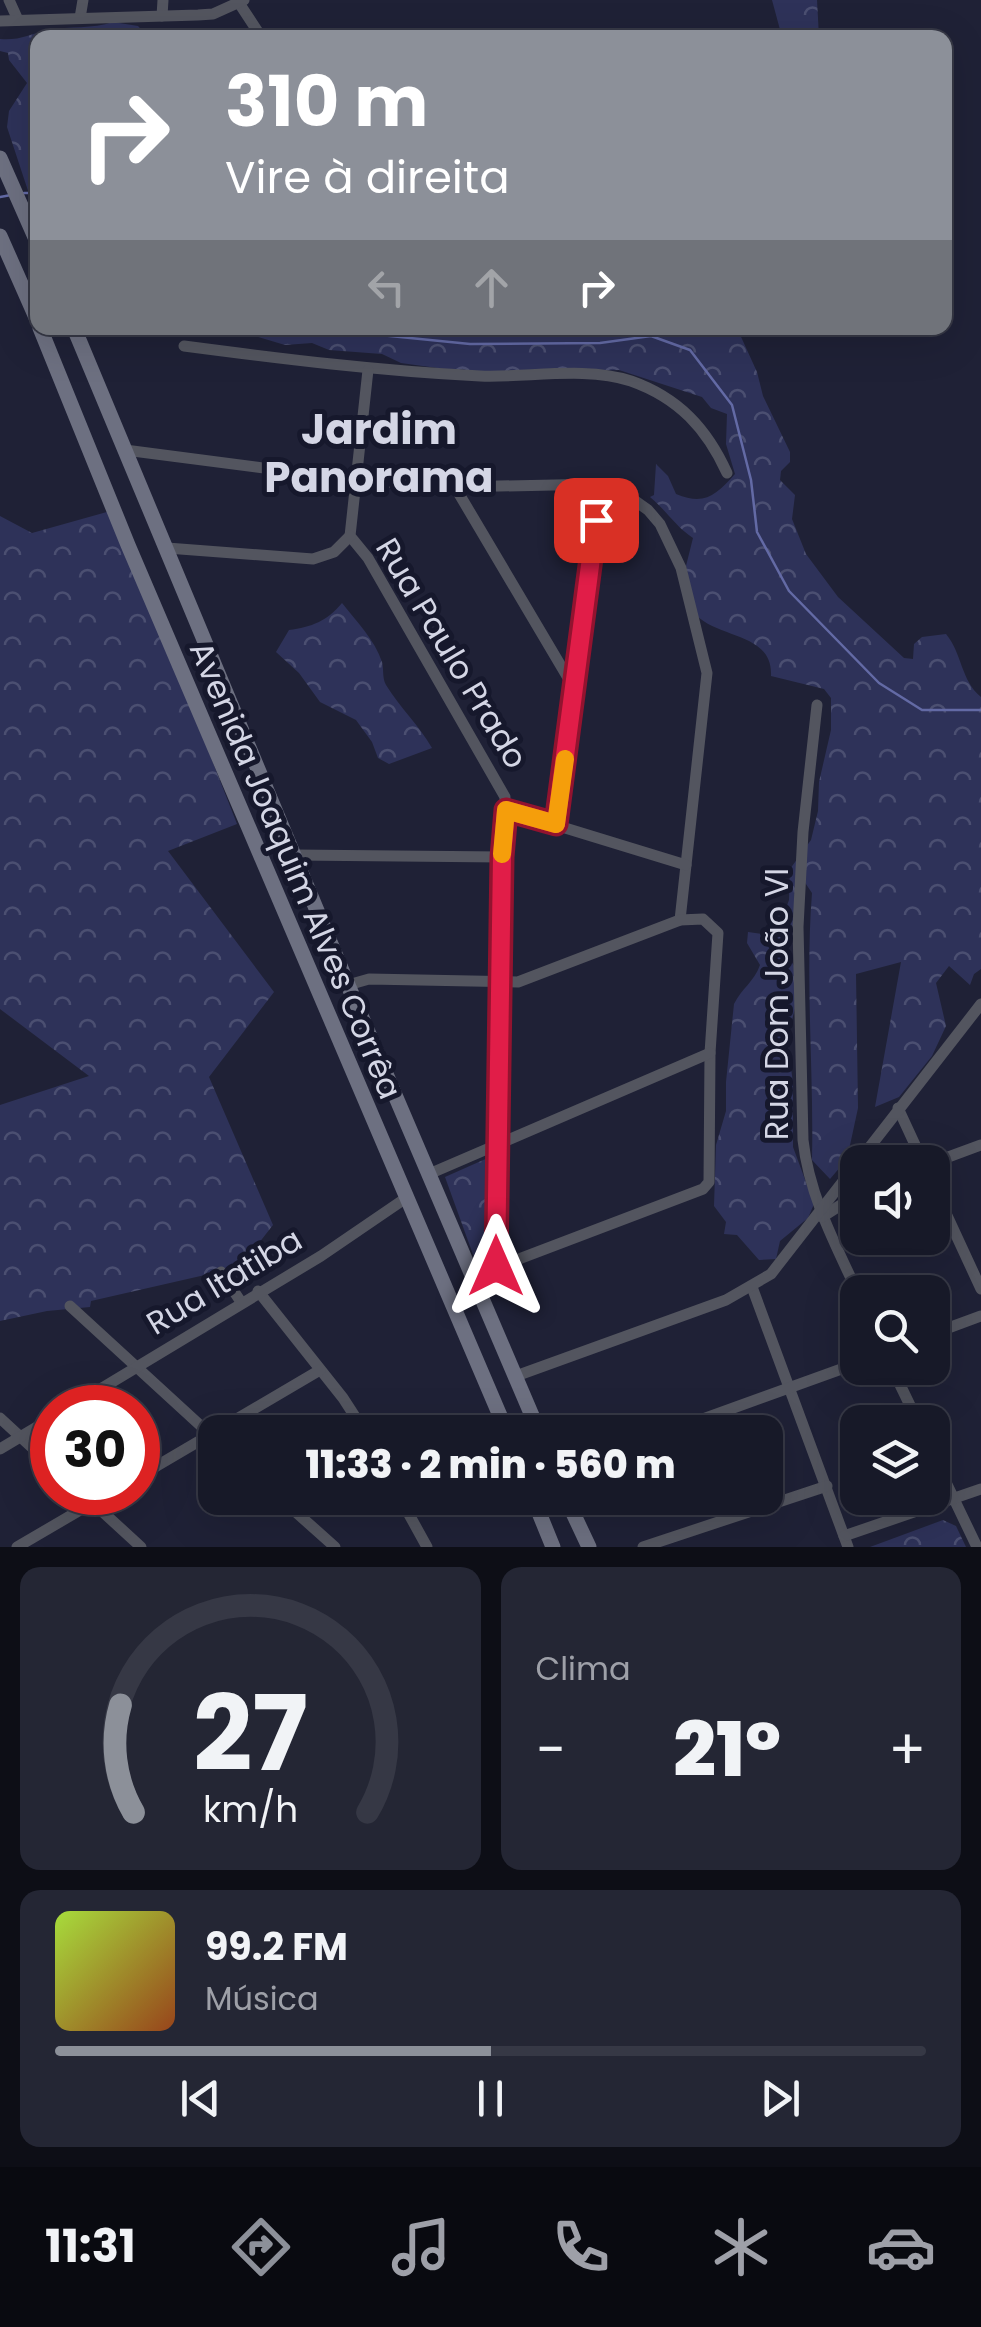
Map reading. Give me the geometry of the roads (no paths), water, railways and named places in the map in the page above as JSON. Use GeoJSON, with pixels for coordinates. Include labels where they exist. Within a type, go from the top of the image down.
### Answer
{"type":"FeatureCollection","features":[{"type":"Feature","properties":{"kind":"main road"},"geometry":{"type":"LineString","coordinates":[[0,158],[29,224],[0,236]]}},
{"type":"Feature","properties":{"kind":"main road","name":"Avenida Joaquim Alves Corrêa"},"geometry":{"type":"LineString","coordinates":[[0,236],[30,304]]}},
{"type":"Feature","properties":{"kind":"main road"},"geometry":{"type":"LineString","coordinates":[[8,254],[26,255],[30,250]]}},
{"type":"Feature","properties":{"kind":"main road","name":"Avenida Joaquim Alves Corrêa"},"geometry":{"type":"LineString","coordinates":[[43,335],[128,544],[500,1415]]}},
{"type":"Feature","properties":{"kind":"main road","name":"Avenida Joaquim Alves Corrêa"},"geometry":{"type":"LineString","coordinates":[[77,335],[532,1415]]}},
{"type":"Feature","properties":{"kind":"main road"},"geometry":{"type":"LineString","coordinates":[[60,375],[75,361],[88,360]]}},
{"type":"Feature","properties":{"kind":"main road"},"geometry":{"type":"LineString","coordinates":[[540,1515],[553,1547]]}},
{"type":"Feature","properties":{"kind":"main road"},"geometry":{"type":"LineString","coordinates":[[574,1515],[589,1547]]}},
{"type":"Feature","properties":{"kind":"street"},"geometry":{"type":"LineString","coordinates":[[9,0],[18,20]]}},
{"type":"Feature","properties":{"kind":"street"},"geometry":{"type":"LineString","coordinates":[[80,18],[83,0]]}},
{"type":"Feature","properties":{"kind":"street"},"geometry":{"type":"LineString","coordinates":[[162,16],[163,0]]}},
{"type":"Feature","properties":{"kind":"street"},"geometry":{"type":"LineString","coordinates":[[0,21],[214,14],[241,1],[257,30]]}},
{"type":"Feature","properties":{"kind":"street"},"geometry":{"type":"LineString","coordinates":[[184,346],[368,370],[516,378],[601,375],[631,382],[674,402],[694,419],[708,434],[727,473]]}},
{"type":"Feature","properties":{"kind":"street","name":"Rua Paulo Prado"},"geometry":{"type":"LineString","coordinates":[[368,370],[350,536],[368,558],[505,797],[496,1266]]}},
{"type":"Feature","properties":{"kind":"street"},"geometry":{"type":"LineString","coordinates":[[125,450],[357,480],[455,487],[600,484],[636,501],[660,524],[680,568],[706,663],[680,920]]}},
{"type":"Feature","properties":{"kind":"street"},"geometry":{"type":"LineString","coordinates":[[556,824],[600,484]]}},
{"type":"Feature","properties":{"kind":"street"},"geometry":{"type":"LineString","coordinates":[[455,487],[574,688]]}},
{"type":"Feature","properties":{"kind":"street"},"geometry":{"type":"LineString","coordinates":[[167,548],[313,559],[334,552],[350,536]]}},
{"type":"Feature","properties":{"kind":"street","name":"Rua Dom João VI"},"geometry":{"type":"LineString","coordinates":[[817,706],[798,927],[802,1140],[821,1213],[850,1275]]}},
{"type":"Feature","properties":{"kind":"street"},"geometry":{"type":"LineString","coordinates":[[506,810],[686,864]]}},
{"type":"Feature","properties":{"kind":"street"},"geometry":{"type":"LineString","coordinates":[[294,854],[502,857]]}},
{"type":"Feature","properties":{"kind":"street"},"geometry":{"type":"LineString","coordinates":[[348,985],[369,980],[500,982],[530,978],[680,920],[703,920],[714,927],[720,938],[710,1053],[709,1182],[703,1189],[474,1276]]}},
{"type":"Feature","properties":{"kind":"street"},"geometry":{"type":"LineString","coordinates":[[516,1376],[726,1300],[771,1274],[898,1108],[979,1013]]}},
{"type":"Feature","properties":{"kind":"street"},"geometry":{"type":"LineString","coordinates":[[429,1174],[710,1053]]}},
{"type":"Feature","properties":{"kind":"street"},"geometry":{"type":"LineString","coordinates":[[898,1108],[915,1145]]}},
{"type":"Feature","properties":{"kind":"street"},"geometry":{"type":"LineString","coordinates":[[950,1156],[981,1145]]}},
{"type":"Feature","properties":{"kind":"street","name":"Rua Itatiba"},"geometry":{"type":"LineString","coordinates":[[104,1385],[321,1256],[406,1198]]}},
{"type":"Feature","properties":{"kind":"street"},"geometry":{"type":"LineString","coordinates":[[821,1213],[840,1203]]}},
{"type":"Feature","properties":{"kind":"street"},"geometry":{"type":"LineString","coordinates":[[950,1222],[981,1289]]}},
{"type":"Feature","properties":{"kind":"street"},"geometry":{"type":"LineString","coordinates":[[221,1272],[241,1302]]}},
{"type":"Feature","properties":{"kind":"street"},"geometry":{"type":"LineString","coordinates":[[752,1287],[846,1541],[981,1489]]}},
{"type":"Feature","properties":{"kind":"street"},"geometry":{"type":"LineString","coordinates":[[258,1291],[353,1415]]}},
{"type":"Feature","properties":{"kind":"street"},"geometry":{"type":"LineString","coordinates":[[70,1306],[198,1424]]}},
{"type":"Feature","properties":{"kind":"street"},"geometry":{"type":"LineString","coordinates":[[950,1327],[981,1316]]}},
{"type":"Feature","properties":{"kind":"street"},"geometry":{"type":"LineString","coordinates":[[247,1415],[320,1370]]}},
{"type":"Feature","properties":{"kind":"street"},"geometry":{"type":"LineString","coordinates":[[715,1415],[840,1370]]}},
{"type":"Feature","properties":{"kind":"street"},"geometry":{"type":"LineString","coordinates":[[0,1418],[30,1445]]}},
{"type":"Feature","properties":{"kind":"street"},"geometry":{"type":"LineString","coordinates":[[0,1449],[30,1431]]}},
{"type":"Feature","properties":{"kind":"street"},"geometry":{"type":"LineString","coordinates":[[160,1465],[198,1445]]}},
{"type":"Feature","properties":{"kind":"street"},"geometry":{"type":"LineString","coordinates":[[644,1547],[827,1486]]}},
{"type":"Feature","properties":{"kind":"street"},"geometry":{"type":"LineString","coordinates":[[950,1491],[977,1547]]}},
{"type":"Feature","properties":{"kind":"street"},"geometry":{"type":"LineString","coordinates":[[17,1547],[72,1515]]}},
{"type":"Feature","properties":{"kind":"street"},"geometry":{"type":"LineString","coordinates":[[106,1515],[141,1547]]}},
{"type":"Feature","properties":{"kind":"street"},"geometry":{"type":"LineString","coordinates":[[299,1515],[335,1547]]}},
{"type":"Feature","properties":{"kind":"street"},"geometry":{"type":"LineString","coordinates":[[409,1515],[427,1547]]}},
{"type":"Feature","properties":{"kind":"waterway"},"geometry":{"type":"LineString","coordinates":[[24,193],[30,193]]}},
{"type":"Feature","properties":{"kind":"waterway"},"geometry":{"type":"LineString","coordinates":[[0,197],[11,195]]}},
{"type":"Feature","properties":{"kind":"waterway"},"geometry":{"type":"LineString","coordinates":[[380,335],[470,344],[600,343],[651,336],[690,350],[732,405],[751,480],[757,532],[789,591],[879,683],[922,710],[981,710]]}},
{"type":"Feature","properties":{"kind":"district","name":"Jardim Panorama"},"geometry":{"type":"Point","coordinates":[379,453]}}]}
